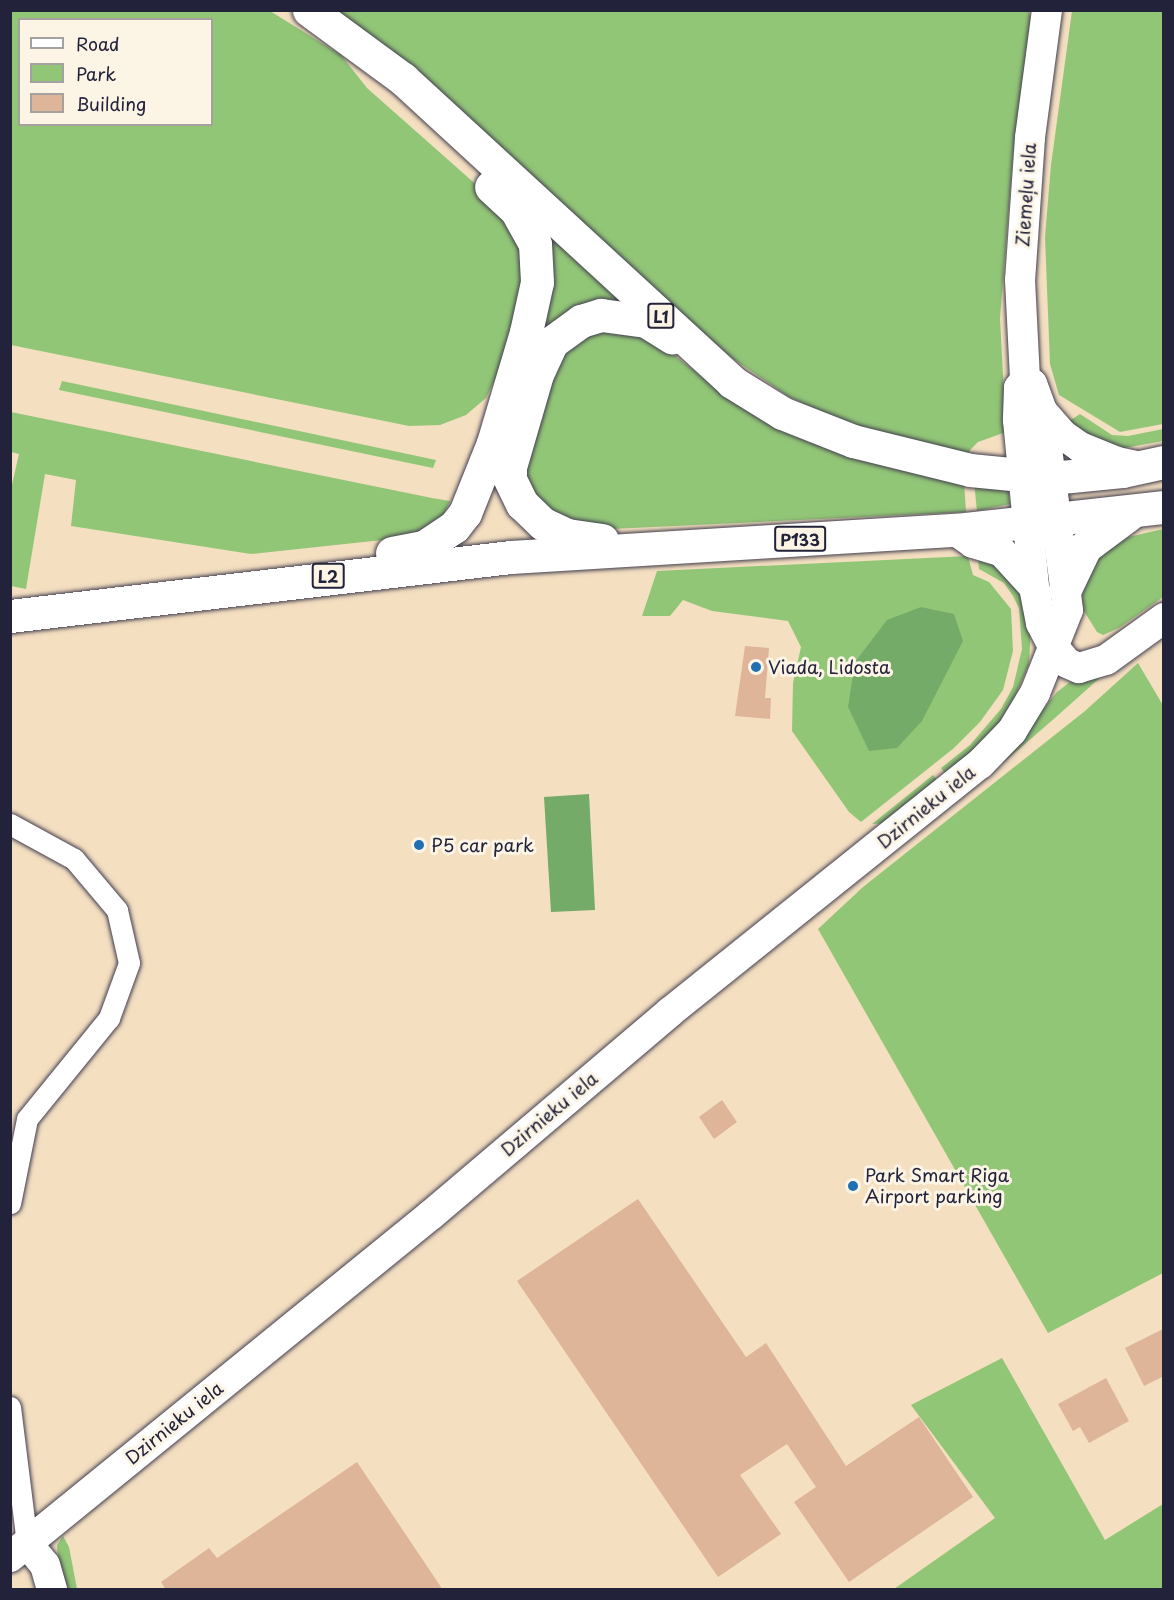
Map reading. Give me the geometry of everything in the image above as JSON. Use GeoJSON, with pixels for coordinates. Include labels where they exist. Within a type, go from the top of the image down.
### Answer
{"type":"FeatureCollection","features":[{"type":"Feature","properties":{"kind":"main road","name":"L1"},"geometry":{"type":"LineString","coordinates":[[309,10],[403,79],[732,382],[782,413],[822,431],[906,457],[1037,477]]}},
{"type":"Feature","properties":{"kind":"main road"},"geometry":{"type":"LineString","coordinates":[[192,593],[235,572],[424,548],[454,527],[465,513],[496,432],[537,282],[535,244],[516,210],[387,90],[358,47]]}},
{"type":"Feature","properties":{"kind":"main road","name":"P133"},"geometry":{"type":"LineString","coordinates":[[705,356],[646,321],[602,315],[581,321],[564,330],[544,354],[510,467],[522,504],[543,524],[567,534],[646,549],[955,530],[1148,510]]}},
{"type":"Feature","properties":{"kind":"main road"},"geometry":{"type":"LineString","coordinates":[[1037,477],[1152,464]]}},
{"type":"Feature","properties":{"kind":"main road"},"geometry":{"type":"LineString","coordinates":[[1049,588],[1072,582],[1078,555],[1107,528],[1148,510]]}},
{"type":"Feature","properties":{"kind":"main road","name":"L2"},"geometry":{"type":"LineString","coordinates":[[10,616],[387,569],[646,549]]}},
{"type":"Feature","properties":{"kind":"street","name":"Ziemeļu iela"},"geometry":{"type":"LineString","coordinates":[[1037,477],[1018,399],[1025,380],[1020,280],[1022,217],[1047,10]]}},
{"type":"Feature","properties":{"kind":"street","name":"Ziemeļu iela"},"geometry":{"type":"LineString","coordinates":[[1025,380],[1032,384],[1042,411],[1037,477]]}},
{"type":"Feature","properties":{"kind":"street"},"geometry":{"type":"LineString","coordinates":[[1042,411],[1063,435],[1080,447],[1106,459],[1152,464]]}},
{"type":"Feature","properties":{"kind":"street","name":"Dzirnieku iela"},"geometry":{"type":"LineString","coordinates":[[19,1550],[432,1214],[670,1012],[980,764],[1012,731],[1048,664],[1052,645],[1065,627],[1068,610],[1049,588],[1037,477]]}},
{"type":"Feature","properties":{"kind":"street"},"geometry":{"type":"LineString","coordinates":[[955,530],[973,543],[1002,552],[1049,588]]}},
{"type":"Feature","properties":{"kind":"street"},"geometry":{"type":"LineString","coordinates":[[1052,645],[1101,647],[1129,640],[1164,618]]}},
{"type":"Feature","properties":{"kind":"street"},"geometry":{"type":"LineString","coordinates":[[10,824],[75,860],[117,910],[129,963],[109,1018],[27,1119],[10,1203]]}},
{"type":"Feature","properties":{"kind":"street"},"geometry":{"type":"LineString","coordinates":[[10,1407],[19,1550],[45,1565],[52,1590]]}},
{"type":"Feature","properties":{"kind":"green space"},"geometry":{"type":"Polygon","coordinates":[[[10,11],[270,11],[341,55],[367,88],[498,204],[528,254],[517,332],[486,398],[466,415],[440,425],[409,426],[11,345],[10,11]]]}},
{"type":"Feature","properties":{"kind":"green space"},"geometry":{"type":"Polygon","coordinates":[[[333,11],[1028,11],[1033,23],[1013,155],[1000,318],[1006,432],[978,442],[970,450],[968,458],[940,453],[824,414],[788,396],[732,358],[333,11]]]}},
{"type":"Feature","properties":{"kind":"green space"},"geometry":{"type":"Polygon","coordinates":[[[1072,11],[1163,11],[1163,424],[1120,432],[1059,395],[1050,364],[1045,237],[1051,165],[1072,11]]]}},
{"type":"Feature","properties":{"kind":"green space"},"geometry":{"type":"Polygon","coordinates":[[[546,228],[627,303],[546,337],[541,320],[546,228]]]}},
{"type":"Feature","properties":{"kind":"green space"},"geometry":{"type":"Polygon","coordinates":[[[608,325],[651,337],[729,398],[782,431],[809,442],[964,481],[966,512],[590,530],[560,525],[522,482],[561,345],[608,325]]]}},
{"type":"Feature","properties":{"kind":"green space"},"geometry":{"type":"Polygon","coordinates":[[[62,381],[436,460],[433,468],[59,390],[62,381]]]}},
{"type":"Feature","properties":{"kind":"green space"},"geometry":{"type":"Polygon","coordinates":[[[11,412],[450,501],[443,517],[428,531],[401,538],[251,554],[71,526],[76,480],[45,474],[26,589],[11,586],[11,489],[19,454],[11,452],[11,412]]]}},
{"type":"Feature","properties":{"kind":"green space"},"geometry":{"type":"Polygon","coordinates":[[[1080,414],[1112,435],[1128,436],[1163,429],[1163,441],[1119,449],[1063,425],[1080,414]]]}},
{"type":"Feature","properties":{"kind":"green space"},"geometry":{"type":"Polygon","coordinates":[[[974,482],[1008,488],[1010,504],[977,511],[974,482]]]}},
{"type":"Feature","properties":{"kind":"green space"},"geometry":{"type":"Polygon","coordinates":[[[1163,529],[1163,597],[1119,628],[1103,635],[1097,632],[1082,608],[1084,568],[1120,539],[1163,529]]]}},
{"type":"Feature","properties":{"kind":"green space"},"geometry":{"type":"Polygon","coordinates":[[[968,556],[973,575],[989,582],[1011,609],[1013,651],[1003,690],[980,722],[954,748],[861,822],[849,812],[792,731],[793,683],[801,647],[788,621],[712,611],[683,600],[670,616],[642,616],[657,571],[968,556]]]}},
{"type":"Feature","properties":{"kind":"green space"},"geometry":{"type":"Polygon","coordinates":[[[978,557],[987,558],[1016,579],[1031,623],[1029,664],[1006,718],[947,776],[941,768],[970,745],[1001,709],[1013,687],[1022,649],[1019,608],[1004,583],[979,569],[978,557]]]}},
{"type":"Feature","properties":{"kind":"green space"},"geometry":{"type":"Polygon","coordinates":[[[921,607],[954,614],[963,641],[922,721],[897,748],[869,751],[848,707],[855,662],[887,620],[921,607]]]}},
{"type":"Feature","properties":{"kind":"green space"},"geometry":{"type":"Polygon","coordinates":[[[1138,663],[1164,707],[1163,1273],[1048,1333],[818,929],[863,887],[1085,711],[1138,663]]]}},
{"type":"Feature","properties":{"kind":"green space"},"geometry":{"type":"Polygon","coordinates":[[[1111,668],[1003,763],[1002,760],[1057,692],[1070,682],[1111,668]]]}},
{"type":"Feature","properties":{"kind":"green space"},"geometry":{"type":"Polygon","coordinates":[[[933,775],[940,783],[887,823],[872,824],[933,775]]]}},
{"type":"Feature","properties":{"kind":"green space"},"geometry":{"type":"Polygon","coordinates":[[[589,794],[595,910],[551,912],[544,797],[589,794]]]}},
{"type":"Feature","properties":{"kind":"green space"},"geometry":{"type":"Polygon","coordinates":[[[1002,1358],[1105,1540],[1163,1504],[1163,1589],[894,1589],[995,1518],[911,1405],[1002,1358]]]}},
{"type":"Feature","properties":{"kind":"green space"},"geometry":{"type":"Polygon","coordinates":[[[63,1536],[69,1547],[77,1589],[67,1589],[58,1559],[57,1545],[63,1536]]]}},
{"type":"Feature","properties":{"kind":"building"},"geometry":{"type":"Polygon","coordinates":[[[745,646],[769,648],[765,698],[771,698],[770,719],[735,716],[745,646]]]}},
{"type":"Feature","properties":{"kind":"building"},"geometry":{"type":"Polygon","coordinates":[[[722,1100],[737,1122],[714,1139],[699,1117],[722,1100]]]}},
{"type":"Feature","properties":{"kind":"building"},"geometry":{"type":"Polygon","coordinates":[[[638,1199],[746,1357],[766,1343],[846,1466],[919,1417],[973,1497],[849,1582],[794,1502],[816,1487],[787,1444],[740,1475],[781,1534],[718,1577],[517,1281],[638,1199]]]}},
{"type":"Feature","properties":{"kind":"building"},"geometry":{"type":"Polygon","coordinates":[[[1163,1329],[1164,1376],[1144,1386],[1125,1348],[1163,1329]]]}},
{"type":"Feature","properties":{"kind":"building"},"geometry":{"type":"Polygon","coordinates":[[[1106,1378],[1129,1421],[1089,1443],[1080,1427],[1073,1431],[1058,1404],[1106,1378]]]}},
{"type":"Feature","properties":{"kind":"building"},"geometry":{"type":"Polygon","coordinates":[[[357,1462],[443,1590],[166,1590],[161,1582],[209,1548],[217,1558],[357,1462]]]}},
{"type":"Feature","properties":{"kind":"place","name":"Viada, Lidosta"},"geometry":{"type":"Point","coordinates":[756,667]}},
{"type":"Feature","properties":{"kind":"place","name":"P5 car park"},"geometry":{"type":"Point","coordinates":[419,845]}},
{"type":"Feature","properties":{"kind":"place","name":"Park Smart Riga Airport parking"},"geometry":{"type":"Point","coordinates":[853,1186]}}]}
